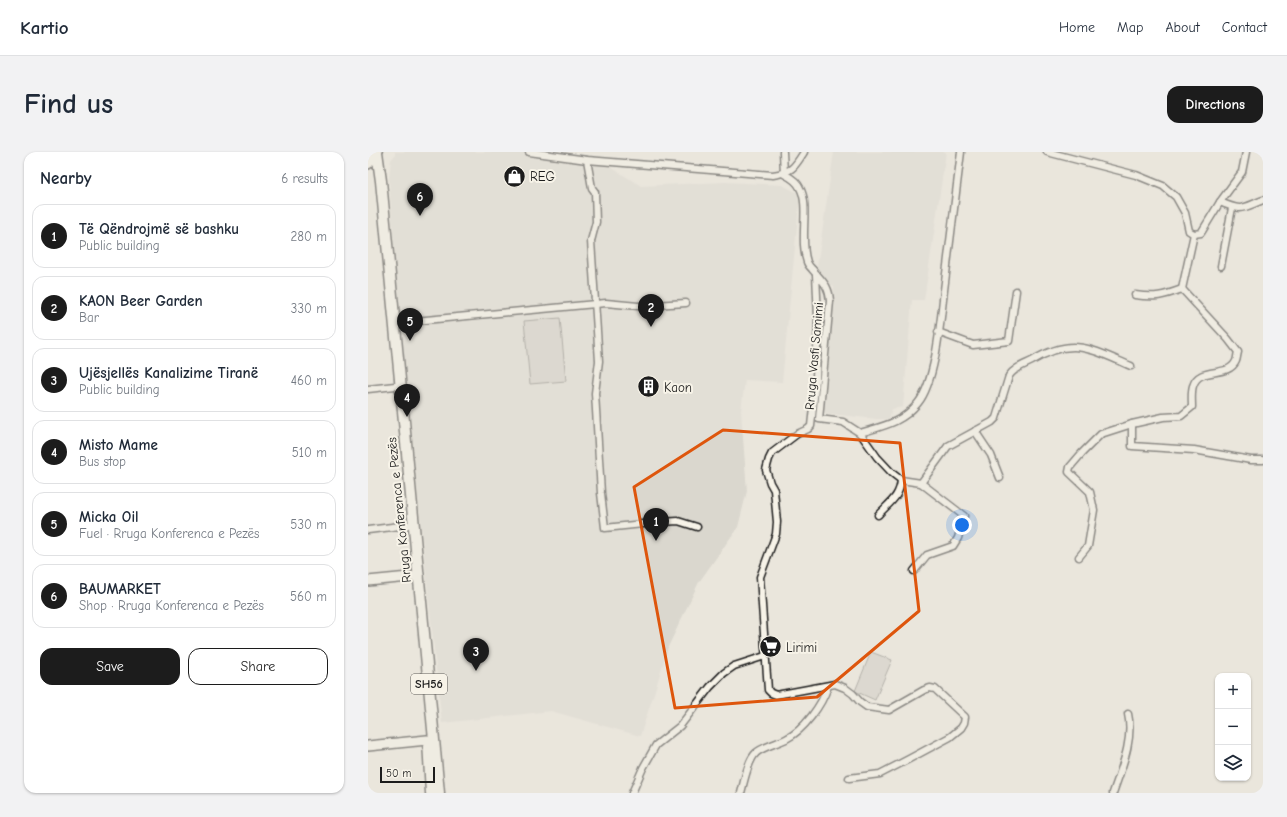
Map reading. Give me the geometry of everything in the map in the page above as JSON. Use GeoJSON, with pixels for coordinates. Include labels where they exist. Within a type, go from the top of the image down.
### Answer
{"type":"FeatureCollection","features":[{"type":"Feature","properties":{"kind":"main road","name":"Rruga Konferenca e Pezës"},"geometry":{"type":"LineString","coordinates":[[374,156],[394,323],[416,576],[431,793]]}},
{"type":"Feature","properties":{"kind":"main road","name":"Rruga Konferenca e Pezës"},"geometry":{"type":"LineString","coordinates":[[374,156],[408,525],[416,576],[439,793]]}},
{"type":"Feature","properties":{"kind":"street"},"geometry":{"type":"LineString","coordinates":[[529,152],[586,160],[773,175],[784,174],[795,167],[804,152]]}},
{"type":"Feature","properties":{"kind":"street"},"geometry":{"type":"LineString","coordinates":[[783,152],[784,174]]}},
{"type":"Feature","properties":{"kind":"street"},"geometry":{"type":"LineString","coordinates":[[860,433],[893,423],[907,414],[919,402],[927,386],[933,368],[961,152]]}},
{"type":"Feature","properties":{"kind":"street"},"geometry":{"type":"LineString","coordinates":[[1047,152],[1136,175],[1164,186],[1176,197],[1185,213],[1189,232],[1194,234],[1201,233],[1220,202],[1242,172],[1246,152]]}},
{"type":"Feature","properties":{"kind":"street"},"geometry":{"type":"LineString","coordinates":[[586,160],[592,188],[595,192],[596,222],[591,241],[600,361],[595,393],[601,493],[605,528],[678,521],[697,526]]}},
{"type":"Feature","properties":{"kind":"street"},"geometry":{"type":"LineString","coordinates":[[784,174],[794,180],[800,188],[804,199],[804,249],[807,264],[816,274],[818,319],[816,379],[811,426],[797,434],[772,453],[766,470],[774,490],[777,522],[776,534],[760,577],[768,690],[776,695],[835,684],[845,688],[867,707],[888,710],[930,688],[935,689],[965,718],[961,728],[950,737],[909,759],[880,774],[849,778]]}},
{"type":"Feature","properties":{"kind":"street"},"geometry":{"type":"LineString","coordinates":[[1220,202],[1232,208],[1245,208],[1263,200]]}},
{"type":"Feature","properties":{"kind":"street"},"geometry":{"type":"LineString","coordinates":[[1222,266],[1232,208]]}},
{"type":"Feature","properties":{"kind":"street"},"geometry":{"type":"LineString","coordinates":[[1182,289],[1194,234]]}},
{"type":"Feature","properties":{"kind":"street","name":"Rruga Vasfi Samimi"},"geometry":{"type":"LineString","coordinates":[[816,274],[829,290],[830,301],[819,419],[843,422],[860,433],[877,457],[901,480]]}},
{"type":"Feature","properties":{"kind":"street"},"geometry":{"type":"LineString","coordinates":[[1135,295],[1149,297],[1162,296],[1182,289]]}},
{"type":"Feature","properties":{"kind":"street"},"geometry":{"type":"LineString","coordinates":[[1079,557],[1088,546],[1094,510],[1090,492],[1069,472],[1070,468],[1082,453],[1101,434],[1132,424],[1162,417],[1182,416],[1192,407],[1193,386],[1197,378],[1202,374],[1228,369],[1236,362],[1238,352],[1228,338],[1182,289]]}},
{"type":"Feature","properties":{"kind":"street"},"geometry":{"type":"LineString","coordinates":[[938,332],[973,345],[1009,341],[1016,291]]}},
{"type":"Feature","properties":{"kind":"street"},"geometry":{"type":"LineString","coordinates":[[394,323],[606,303],[638,306],[686,303]]}},
{"type":"Feature","properties":{"kind":"street"},"geometry":{"type":"LineString","coordinates":[[921,483],[948,446],[992,422],[996,418],[1009,376],[1012,371],[1046,352],[1070,346],[1090,349],[1131,366]]}},
{"type":"Feature","properties":{"kind":"street"},"geometry":{"type":"LineString","coordinates":[[368,389],[395,386]]}},
{"type":"Feature","properties":{"kind":"street"},"geometry":{"type":"LineString","coordinates":[[1132,424],[1132,446],[1194,450],[1251,460],[1263,460]]}},
{"type":"Feature","properties":{"kind":"street"},"geometry":{"type":"LineString","coordinates":[[975,431],[991,455],[1000,478]]}},
{"type":"Feature","properties":{"kind":"street"},"geometry":{"type":"LineString","coordinates":[[878,515],[898,494],[901,480],[921,483],[964,516],[958,538],[953,546],[927,555],[914,571]]}},
{"type":"Feature","properties":{"kind":"street"},"geometry":{"type":"LineString","coordinates":[[368,530],[408,525]]}},
{"type":"Feature","properties":{"kind":"street"},"geometry":{"type":"LineString","coordinates":[[368,581],[416,576]]}},
{"type":"Feature","properties":{"kind":"street"},"geometry":{"type":"LineString","coordinates":[[632,793],[643,768],[656,745],[680,726],[710,687],[724,673],[734,666],[766,656]]}},
{"type":"Feature","properties":{"kind":"street"},"geometry":{"type":"LineString","coordinates":[[741,793],[751,759],[756,752],[788,738],[800,729],[819,706],[828,686]]}},
{"type":"Feature","properties":{"kind":"street"},"geometry":{"type":"LineString","coordinates":[[1113,793],[1127,751],[1130,724],[1128,714]]}},
{"type":"Feature","properties":{"kind":"street"},"geometry":{"type":"LineString","coordinates":[[368,746],[428,740]]}},
{"type":"Feature","properties":{"kind":"highlighted area"},"geometry":{"type":"Polygon","coordinates":[[[723,430],[900,443],[919,611],[817,697],[675,708],[634,487],[723,430]]]}},
{"type":"Feature","properties":{"kind":"shaded area"},"geometry":{"type":"Polygon","coordinates":[[[395,152],[529,152],[601,161],[641,186],[725,182],[782,185],[800,194],[782,382],[745,380],[741,411],[747,491],[738,527],[699,582],[668,647],[640,736],[551,711],[442,723],[399,322],[389,179],[391,160],[395,155],[395,152]]]}},
{"type":"Feature","properties":{"kind":"shaded area"},"geometry":{"type":"Polygon","coordinates":[[[834,152],[946,152],[924,300],[912,300],[903,407],[892,409],[889,419],[821,413],[834,286],[824,282],[816,274],[834,152]]]}},
{"type":"Feature","properties":{"kind":"shaded area"},"geometry":{"type":"Polygon","coordinates":[[[560,318],[566,381],[530,384],[524,321],[560,318]]]}},
{"type":"Feature","properties":{"kind":"shaded area"},"geometry":{"type":"Polygon","coordinates":[[[871,652],[892,660],[875,700],[855,691],[871,652]]]}},
{"type":"Feature","properties":{"kind":"place","name":"REG"},"geometry":{"type":"Point","coordinates":[514,176]}},
{"type":"Feature","properties":{"kind":"place","name":"BAUMARKET"},"geometry":{"type":"Point","coordinates":[420,216]}},
{"type":"Feature","properties":{"kind":"place","name":"KAON Beer Garden"},"geometry":{"type":"Point","coordinates":[651,327]}},
{"type":"Feature","properties":{"kind":"place","name":"Micka Oil"},"geometry":{"type":"Point","coordinates":[410,341]}},
{"type":"Feature","properties":{"kind":"place","name":"Kaon"},"geometry":{"type":"Point","coordinates":[649,387]}},
{"type":"Feature","properties":{"kind":"place","name":"Misto Mame"},"geometry":{"type":"Point","coordinates":[407,417]}},
{"type":"Feature","properties":{"kind":"place","name":"Të Qëndrojmë së bashku"},"geometry":{"type":"Point","coordinates":[656,541]}},
{"type":"Feature","properties":{"kind":"place","name":"Lirimi"},"geometry":{"type":"Point","coordinates":[771,647]}},
{"type":"Feature","properties":{"kind":"place","name":"Ujësjellës Kanalizime Tiranë"},"geometry":{"type":"Point","coordinates":[476,671]}}]}
